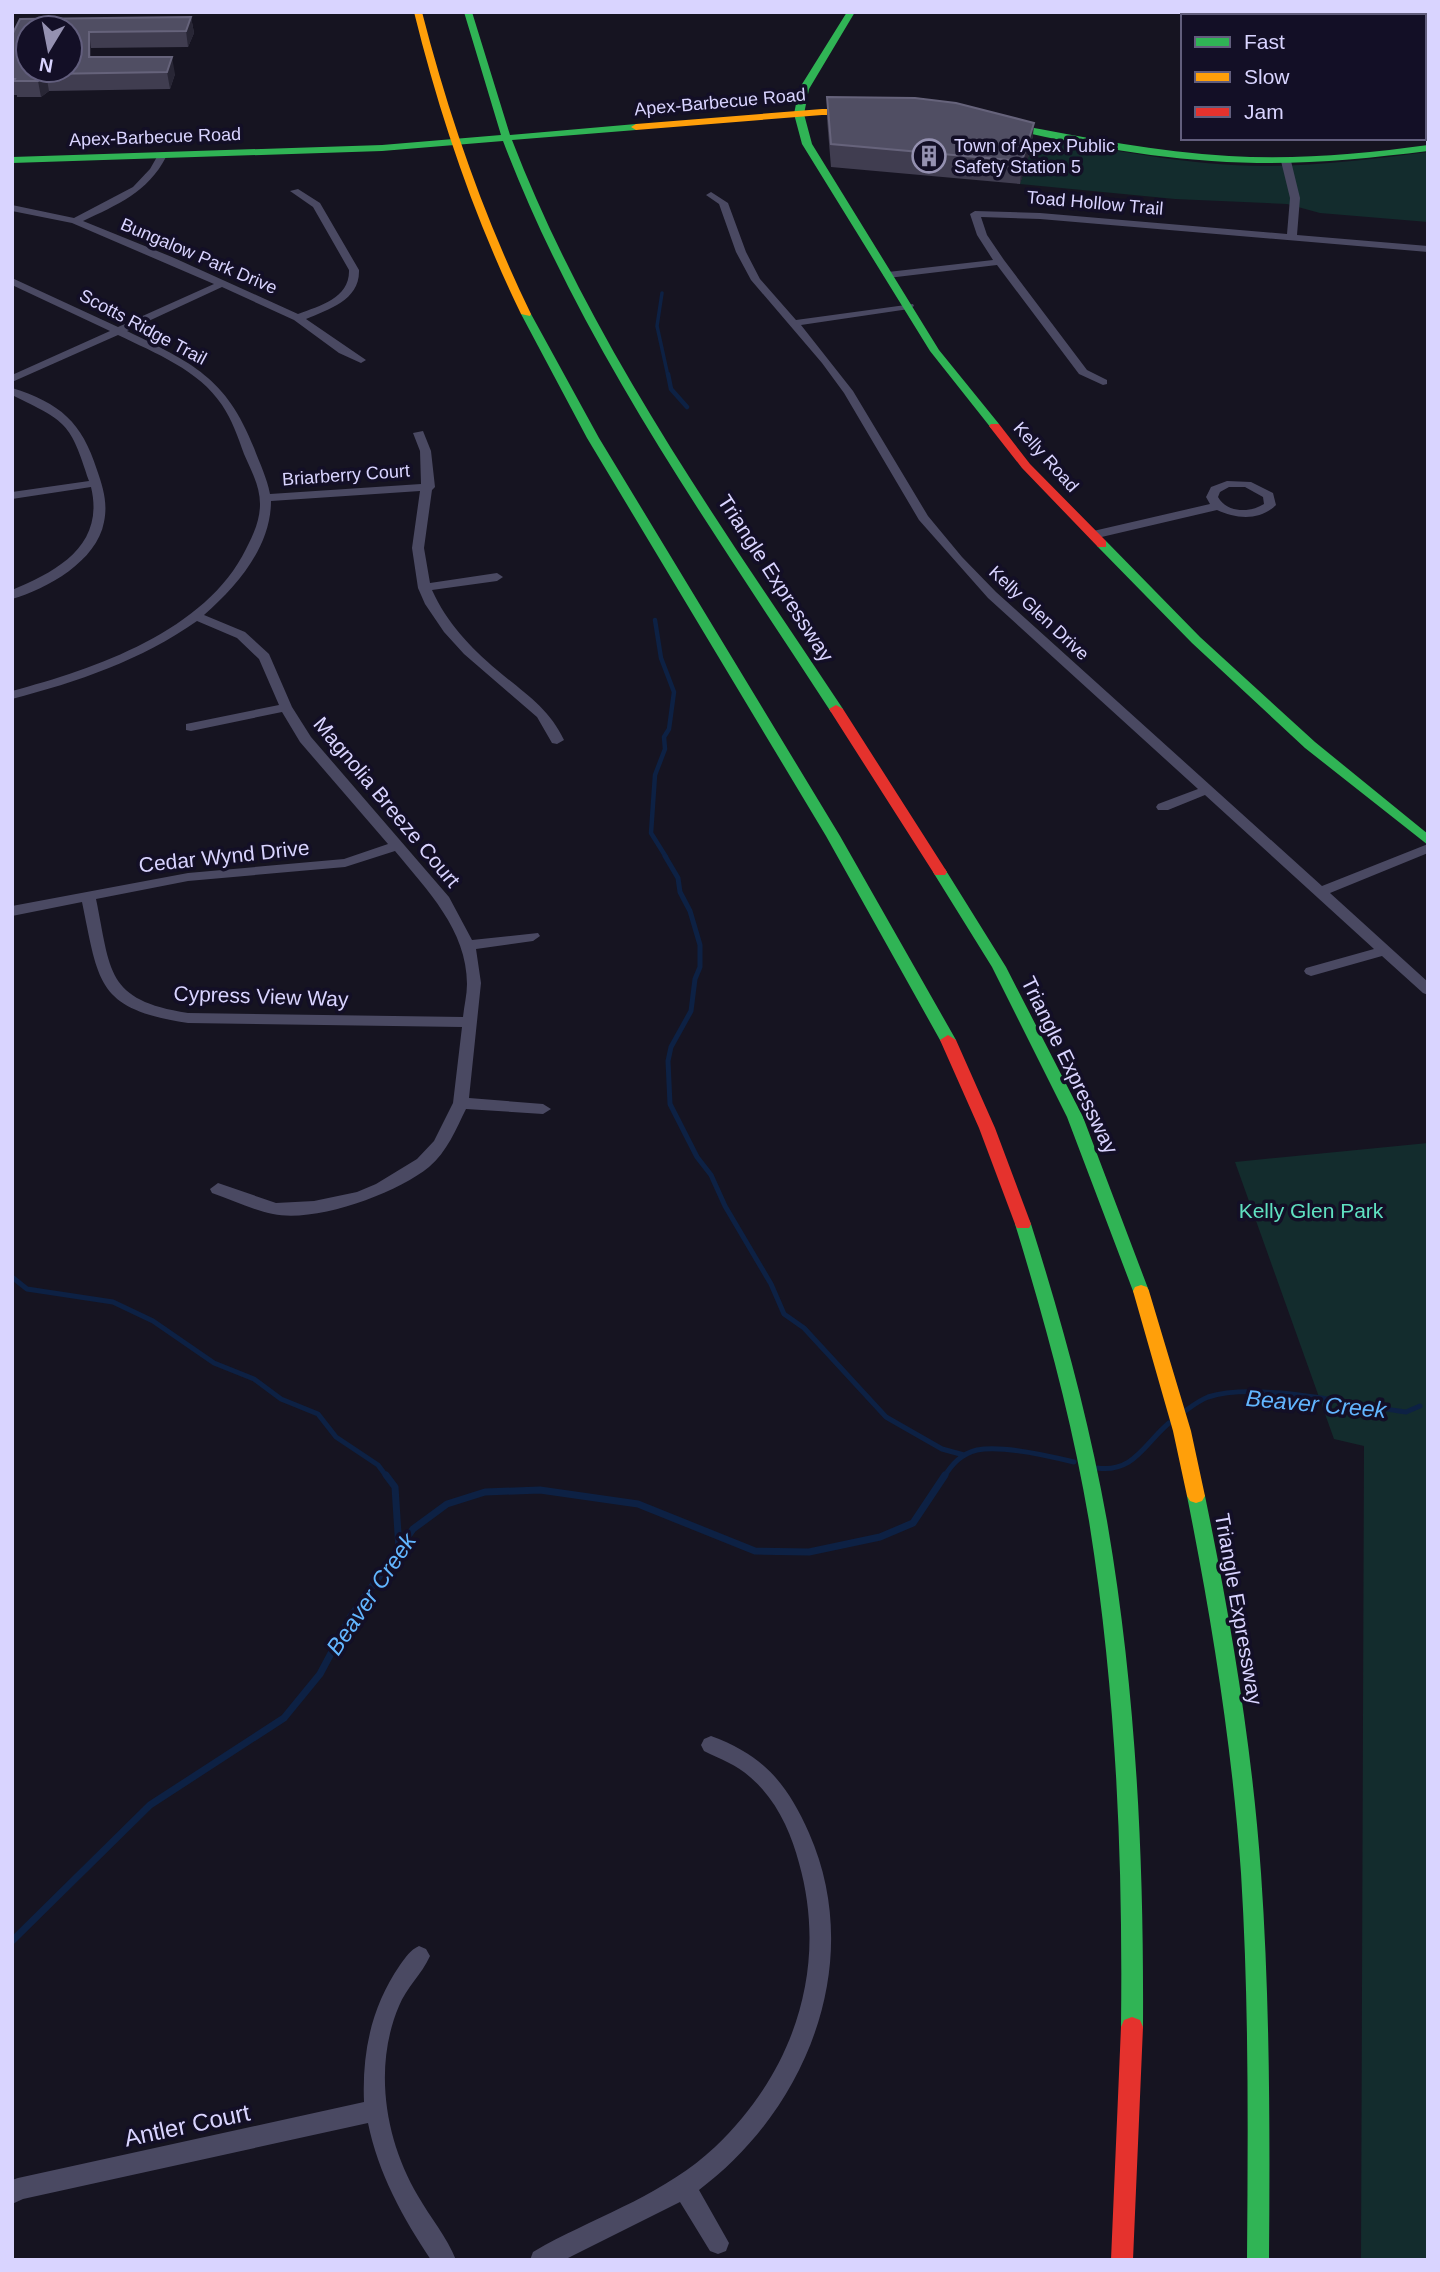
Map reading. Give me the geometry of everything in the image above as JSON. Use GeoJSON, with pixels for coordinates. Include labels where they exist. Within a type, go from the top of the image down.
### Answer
{"type":"FeatureCollection","features":[{"type":"Feature","properties":{"kind":"main road"},"geometry":{"type":"LineString","coordinates":[[418,12],[433,77],[468,187],[515,294],[614,476],[874,906],[934,1012],[981,1114],[1027,1235],[1072,1392],[1102,1551],[1122,1713],[1130,1828],[1133,1986],[1129,2145],[1122,2260]]}},
{"type":"Feature","properties":{"kind":"main road","name":"Triangle Expressway"},"geometry":{"type":"LineString","coordinates":[[468,12],[484,75],[514,160],[571,283],[659,435],[992,956],[1025,1013],[1066,1099],[1124,1233],[1165,1362],[1205,1526],[1240,1744],[1250,1845],[1256,1963],[1258,2260]]}},
{"type":"Feature","properties":{"kind":"main road"},"geometry":{"type":"LineString","coordinates":[[799,114],[804,89],[851,12]]}},
{"type":"Feature","properties":{"kind":"main road","name":"Apex-Barbecue Road"},"geometry":{"type":"LineString","coordinates":[[12,160],[161,157],[418,146],[799,114],[872,112]]}},
{"type":"Feature","properties":{"kind":"main road","name":"Kelly Road"},"geometry":{"type":"LineString","coordinates":[[799,114],[807,144],[935,351],[986,419],[1026,466],[1196,640],[1310,745],[1428,841]]}},
{"type":"Feature","properties":{"kind":"main road"},"geometry":{"type":"LineString","coordinates":[[988,123],[1183,155],[1286,161],[1346,158],[1428,148]]}},
{"type":"Feature","properties":{"kind":"street"},"geometry":{"type":"LineString","coordinates":[[75,221],[142,186],[155,173],[161,157]]}},
{"type":"Feature","properties":{"kind":"street"},"geometry":{"type":"LineString","coordinates":[[1286,161],[1295,198],[1292,237]]}},
{"type":"Feature","properties":{"kind":"street"},"geometry":{"type":"LineString","coordinates":[[295,191],[317,205],[354,270],[355,278],[340,299],[298,318]]}},
{"type":"Feature","properties":{"kind":"street","name":"Kelly Glen Drive"},"geometry":{"type":"LineString","coordinates":[[711,195],[723,203],[741,252],[756,280],[849,393],[923,518],[958,560],[992,595],[1428,990]]}},
{"type":"Feature","properties":{"kind":"street","name":"Bungalow Park Drive"},"geometry":{"type":"LineString","coordinates":[[12,208],[75,221],[222,284],[298,318],[316,328],[343,351],[362,360]]}},
{"type":"Feature","properties":{"kind":"street","name":"Toad Hollow Trail"},"geometry":{"type":"LineString","coordinates":[[1103,382],[1083,372],[1000,262],[982,235],[975,214],[1040,215],[1428,249]]}},
{"type":"Feature","properties":{"kind":"street"},"geometry":{"type":"LineString","coordinates":[[888,275],[1000,262]]}},
{"type":"Feature","properties":{"kind":"street","name":"Scotts Ridge Trail"},"geometry":{"type":"LineString","coordinates":[[12,281],[184,365],[214,387],[233,412],[260,476],[265,498],[263,524],[251,554],[230,583],[195,615],[124,657],[86,673],[12,695]]}},
{"type":"Feature","properties":{"kind":"street"},"geometry":{"type":"LineString","coordinates":[[12,379],[222,284]]}},
{"type":"Feature","properties":{"kind":"street"},"geometry":{"type":"LineString","coordinates":[[794,323],[909,306]]}},
{"type":"Feature","properties":{"kind":"street"},"geometry":{"type":"LineString","coordinates":[[12,391],[49,410],[69,424],[82,440],[96,483],[101,511],[87,546],[55,574],[12,595]]}},
{"type":"Feature","properties":{"kind":"street"},"geometry":{"type":"LineString","coordinates":[[419,433],[428,449],[429,487],[422,507],[417,549],[418,568],[424,588],[452,636],[482,664],[546,715],[557,740]]}},
{"type":"Feature","properties":{"kind":"street"},"geometry":{"type":"LineString","coordinates":[[12,496],[96,483]]}},
{"type":"Feature","properties":{"kind":"street","name":"Briarberry Court"},"geometry":{"type":"LineString","coordinates":[[265,498],[429,487]]}},
{"type":"Feature","properties":{"kind":"street"},"geometry":{"type":"LineString","coordinates":[[1093,535],[1217,506]]}},
{"type":"Feature","properties":{"kind":"street"},"geometry":{"type":"LineString","coordinates":[[424,588],[497,577]]}},
{"type":"Feature","properties":{"kind":"street","name":"Magnolia Breeze Court"},"geometry":{"type":"LineString","coordinates":[[195,615],[241,635],[258,647],[273,671],[286,707],[304,739],[444,900],[468,945],[474,983],[461,1103],[451,1128],[423,1163],[402,1178],[360,1197],[314,1208],[275,1209],[218,1189]]}},
{"type":"Feature","properties":{"kind":"street"},"geometry":{"type":"LineString","coordinates":[[191,727],[286,707]]}},
{"type":"Feature","properties":{"kind":"street"},"geometry":{"type":"LineString","coordinates":[[1163,807],[1208,790]]}},
{"type":"Feature","properties":{"kind":"street","name":"Cedar Wynd Drive"},"geometry":{"type":"LineString","coordinates":[[12,911],[188,877],[345,863],[397,846]]}},
{"type":"Feature","properties":{"kind":"street"},"geometry":{"type":"LineString","coordinates":[[1321,892],[1428,848]]}},
{"type":"Feature","properties":{"kind":"street","name":"Cypress View Way"},"geometry":{"type":"LineString","coordinates":[[88,896],[107,979],[120,996],[143,1009],[188,1018],[470,1022]]}},
{"type":"Feature","properties":{"kind":"street"},"geometry":{"type":"LineString","coordinates":[[468,945],[533,936]]}},
{"type":"Feature","properties":{"kind":"street"},"geometry":{"type":"LineString","coordinates":[[1311,971],[1383,951]]}},
{"type":"Feature","properties":{"kind":"street"},"geometry":{"type":"LineString","coordinates":[[461,1103],[542,1109]]}},
{"type":"Feature","properties":{"kind":"street"},"geometry":{"type":"LineString","coordinates":[[541,2260],[684,2187],[726,2152],[779,2088],[808,2026],[821,1964],[822,1929],[819,1900],[801,1836],[787,1808],[757,1770],[711,1745]]}},
{"type":"Feature","properties":{"kind":"street"},"geometry":{"type":"LineString","coordinates":[[419,1956],[389,2003],[380,2034],[374,2074],[374,2111],[396,2179],[424,2230],[445,2260]]}},
{"type":"Feature","properties":{"kind":"street","name":"Antler Court"},"geometry":{"type":"LineString","coordinates":[[12,2193],[18,2189],[374,2111]]}},
{"type":"Feature","properties":{"kind":"street"},"geometry":{"type":"LineString","coordinates":[[684,2187],[718,2242]]}},
{"type":"Feature","properties":{"kind":"green space"},"geometry":{"type":"Polygon","coordinates":[[[1057,142],[1185,161],[1237,165],[1284,166],[1428,152],[1428,222],[1320,213],[1287,204],[1175,199],[1020,184],[1032,145],[1048,147],[1057,142]]]}},
{"type":"Feature","properties":{"kind":"green space","name":"Kelly Glen Park"},"geometry":{"type":"Polygon","coordinates":[[[1428,1143],[1428,2260],[1361,2260],[1364,1446],[1334,1439],[1235,1162],[1428,1143]]]}},
{"type":"Feature","properties":{"kind":"building"},"geometry":{"type":"Polygon","coordinates":[[[191,17],[186,31],[89,32],[89,57],[172,57],[167,72],[84,73],[84,18],[191,17]]]}},
{"type":"Feature","properties":{"kind":"building"},"geometry":{"type":"Polygon","coordinates":[[[14,31],[14,79],[12,79],[14,31]]]}},
{"type":"Feature","properties":{"kind":"building"},"geometry":{"type":"Polygon","coordinates":[[[827,97],[915,98],[956,103],[1034,123],[1022,161],[831,144],[827,97]]]}},
{"type":"Feature","properties":{"kind":"waterway"},"geometry":{"type":"LineString","coordinates":[[662,293],[657,326],[668,376]]}},
{"type":"Feature","properties":{"kind":"waterway"},"geometry":{"type":"LineString","coordinates":[[668,374],[671,389],[687,407]]}},
{"type":"Feature","properties":{"kind":"waterway"},"geometry":{"type":"LineString","coordinates":[[655,620],[661,658],[674,692],[669,729],[664,737],[665,749],[655,775],[651,833],[666,857]]}},
{"type":"Feature","properties":{"kind":"waterway"},"geometry":{"type":"LineString","coordinates":[[665,856],[678,878],[680,892],[690,911],[700,945],[700,967],[695,979],[691,1011],[671,1047],[668,1061],[670,1104],[697,1157],[711,1175],[725,1206],[771,1284],[784,1314],[804,1328],[886,1417],[942,1449],[964,1455]]}},
{"type":"Feature","properties":{"kind":"waterway"},"geometry":{"type":"LineString","coordinates":[[12,1277],[27,1289],[113,1302],[153,1321],[214,1363],[254,1379],[281,1399],[318,1414],[336,1437],[378,1465],[387,1477]]}},
{"type":"Feature","properties":{"kind":"waterway","name":"Beaver Creek"},"geometry":{"type":"LineString","coordinates":[[1185,1411],[1208,1397],[1252,1392],[1306,1396],[1406,1412],[1420,1406]]}},
{"type":"Feature","properties":{"kind":"waterway","name":"Beaver Creek"},"geometry":{"type":"LineString","coordinates":[[1097,1468],[1120,1466],[1129,1461],[1169,1423]]}},
{"type":"Feature","properties":{"kind":"waterway","name":"Beaver Creek"},"geometry":{"type":"LineString","coordinates":[[944,1477],[962,1457],[977,1450],[1026,1452],[1074,1462]]}},
{"type":"Feature","properties":{"kind":"waterway"},"geometry":{"type":"LineString","coordinates":[[386,1475],[395,1487],[399,1549]]}},
{"type":"Feature","properties":{"kind":"waterway","name":"Beaver Creek"},"geometry":{"type":"LineString","coordinates":[[399,1549],[413,1529],[447,1504],[485,1492],[540,1490],[638,1504],[755,1551],[809,1552],[880,1537],[913,1523],[945,1475]]}},
{"type":"Feature","properties":{"kind":"waterway","name":"Beaver Creek"},"geometry":{"type":"LineString","coordinates":[[12,1941],[150,1805],[284,1718],[320,1674],[351,1616],[399,1549]]}},
{"type":"Feature","properties":{"kind":"traffic: fast"},"geometry":{"type":"LineString","coordinates":[[468,12],[495,105],[515,159],[547,232],[583,303],[662,442],[836,709]]}},
{"type":"Feature","properties":{"kind":"traffic: fast"},"geometry":{"type":"LineString","coordinates":[[851,12],[804,89],[799,114],[807,144],[935,351],[995,426]]}},
{"type":"Feature","properties":{"kind":"traffic: fast"},"geometry":{"type":"LineString","coordinates":[[1006,126],[1145,150],[1229,159],[1329,158],[1428,148]]}},
{"type":"Feature","properties":{"kind":"traffic: fast"},"geometry":{"type":"LineString","coordinates":[[12,160],[382,148],[636,127]]}},
{"type":"Feature","properties":{"kind":"traffic: fast"},"geometry":{"type":"LineString","coordinates":[[526,314],[593,438],[833,836],[948,1040]]}},
{"type":"Feature","properties":{"kind":"traffic: fast"},"geometry":{"type":"LineString","coordinates":[[1102,544],[1196,640],[1310,745],[1428,841]]}},
{"type":"Feature","properties":{"kind":"traffic: fast"},"geometry":{"type":"LineString","coordinates":[[940,872],[999,967],[1075,1117],[1141,1291]]}},
{"type":"Feature","properties":{"kind":"traffic: fast"},"geometry":{"type":"LineString","coordinates":[[1023,1224],[1053,1321],[1078,1420],[1098,1520],[1113,1621],[1124,1723],[1130,1824],[1132,2027]]}},
{"type":"Feature","properties":{"kind":"traffic: fast"},"geometry":{"type":"LineString","coordinates":[[1196,1496],[1234,1710],[1251,1872],[1258,2052],[1258,2260]]}},
{"type":"Feature","properties":{"kind":"traffic: slow"},"geometry":{"type":"LineString","coordinates":[[418,12],[463,166],[492,241],[526,314]]}},
{"type":"Feature","properties":{"kind":"traffic: slow"},"geometry":{"type":"LineString","coordinates":[[636,127],[822,112],[856,112]]}},
{"type":"Feature","properties":{"kind":"traffic: slow"},"geometry":{"type":"LineString","coordinates":[[1141,1291],[1182,1431],[1196,1496]]}},
{"type":"Feature","properties":{"kind":"traffic: jam"},"geometry":{"type":"LineString","coordinates":[[995,426],[1026,466],[1102,544]]}},
{"type":"Feature","properties":{"kind":"traffic: jam"},"geometry":{"type":"LineString","coordinates":[[836,709],[940,872]]}},
{"type":"Feature","properties":{"kind":"traffic: jam"},"geometry":{"type":"LineString","coordinates":[[948,1040],[987,1128],[1023,1224]]}},
{"type":"Feature","properties":{"kind":"traffic: jam"},"geometry":{"type":"LineString","coordinates":[[1122,2260],[1132,2027]]}},
{"type":"Feature","properties":{"kind":"place","name":"Town of Apex Public Safety Station 5"},"geometry":{"type":"Point","coordinates":[929,156]}}]}
